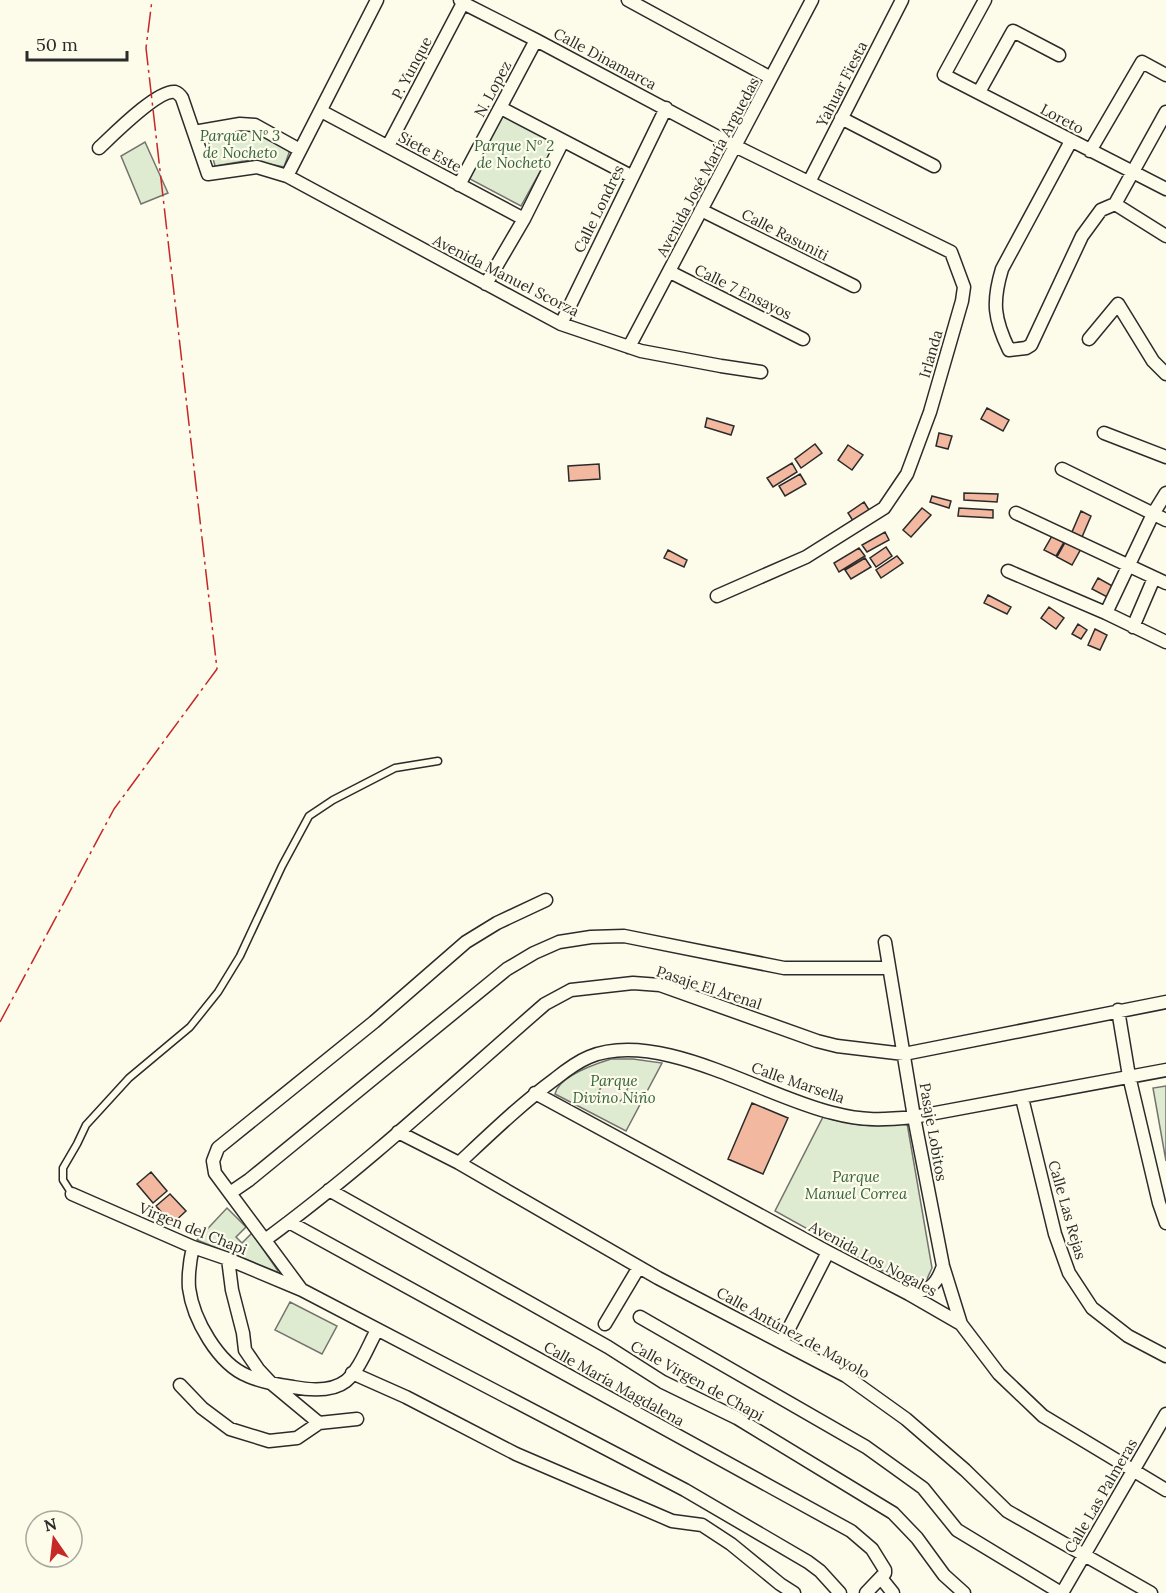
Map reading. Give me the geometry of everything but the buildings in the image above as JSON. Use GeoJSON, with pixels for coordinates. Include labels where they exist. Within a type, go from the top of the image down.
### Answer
{"type":"FeatureCollection","features":[{"type":"Feature","properties":{"kind":"street"},"geometry":{"type":"LineString","coordinates":[[287,176],[377,0]]}},
{"type":"Feature","properties":{"kind":"street"},"geometry":{"type":"LineString","coordinates":[[628,0],[771,78]]}},
{"type":"Feature","properties":{"kind":"street","name":"Yahuar Fiesta"},"geometry":{"type":"LineString","coordinates":[[809,182],[902,0]]}},
{"type":"Feature","properties":{"kind":"street","name":"Loreto"},"geometry":{"type":"LineString","coordinates":[[985,0],[944,75],[1166,189]]}},
{"type":"Feature","properties":{"kind":"street","name":"Calle Dinamarca"},"geometry":{"type":"LineString","coordinates":[[461,2],[536,39],[735,146]]}},
{"type":"Feature","properties":{"kind":"street","name":"P. Yunque"},"geometry":{"type":"LineString","coordinates":[[388,146],[461,2]]}},
{"type":"Feature","properties":{"kind":"street","name":"Avenida José María Arguedas"},"geometry":{"type":"LineString","coordinates":[[629,347],[771,78],[807,2]]}},
{"type":"Feature","properties":{"kind":"street"},"geometry":{"type":"LineString","coordinates":[[979,92],[1013,32],[1059,55]]}},
{"type":"Feature","properties":{"kind":"street","name":"N. Lopez"},"geometry":{"type":"LineString","coordinates":[[459,185],[536,39]]}},
{"type":"Feature","properties":{"kind":"street"},"geometry":{"type":"LineString","coordinates":[[1090,151],[1142,62],[1166,75]]}},
{"type":"Feature","properties":{"kind":"street"},"geometry":{"type":"LineString","coordinates":[[99,148],[143,108],[159,97],[173,92],[182,98],[194,132],[240,123],[255,125],[300,150]]}},
{"type":"Feature","properties":{"kind":"street"},"geometry":{"type":"LineString","coordinates":[[501,108],[631,176]]}},
{"type":"Feature","properties":{"kind":"street","name":"Calle Londres"},"geometry":{"type":"LineString","coordinates":[[561,324],[666,108]]}},
{"type":"Feature","properties":{"kind":"street","name":"Siete Este"},"geometry":{"type":"LineString","coordinates":[[321,111],[524,219]]}},
{"type":"Feature","properties":{"kind":"street"},"geometry":{"type":"LineString","coordinates":[[1071,141],[1002,269],[996,290],[994,310],[1001,334],[1009,350],[1026,348],[1031,345],[1064,272],[1091,222],[1101,210],[1115,204],[1166,112]]}},
{"type":"Feature","properties":{"kind":"street"},"geometry":{"type":"LineString","coordinates":[[842,118],[934,166]]}},
{"type":"Feature","properties":{"kind":"street","name":"Avenida Manuel Scorza"},"geometry":{"type":"LineString","coordinates":[[194,132],[208,174],[256,167],[287,176],[561,324],[641,351],[761,372]]}},
{"type":"Feature","properties":{"kind":"street"},"geometry":{"type":"LineString","coordinates":[[486,284],[524,219],[563,141]]}},
{"type":"Feature","properties":{"kind":"street","name":"Irlanda"},"geometry":{"type":"LineString","coordinates":[[717,596],[806,557],[884,508],[907,474],[930,412],[964,287],[951,252],[735,146]]}},
{"type":"Feature","properties":{"kind":"street"},"geometry":{"type":"LineString","coordinates":[[1115,204],[1166,236]]}},
{"type":"Feature","properties":{"kind":"street","name":"Calle Rasuniti"},"geometry":{"type":"LineString","coordinates":[[702,210],[854,286]]}},
{"type":"Feature","properties":{"kind":"street","name":"Calle 7 Ensayos"},"geometry":{"type":"LineString","coordinates":[[670,272],[803,339]]}},
{"type":"Feature","properties":{"kind":"street"},"geometry":{"type":"LineString","coordinates":[[1089,339],[1118,304],[1153,361],[1166,374]]}},
{"type":"Feature","properties":{"kind":"street"},"geometry":{"type":"LineString","coordinates":[[1104,433],[1166,457]]}},
{"type":"Feature","properties":{"kind":"street"},"geometry":{"type":"LineString","coordinates":[[1062,470],[1166,520]]}},
{"type":"Feature","properties":{"kind":"street"},"geometry":{"type":"LineString","coordinates":[[1106,612],[1153,514],[1166,493]]}},
{"type":"Feature","properties":{"kind":"street"},"geometry":{"type":"LineString","coordinates":[[1016,513],[1160,581],[1133,627]]}},
{"type":"Feature","properties":{"kind":"street"},"geometry":{"type":"LineString","coordinates":[[1008,571],[1165,639]]}},
{"type":"Feature","properties":{"kind":"street"},"geometry":{"type":"LineString","coordinates":[[302,1290],[214,1173],[213,1161],[218,1148],[374,1022],[466,942],[497,923],[546,900]]}},
{"type":"Feature","properties":{"kind":"street"},"geometry":{"type":"LineString","coordinates":[[230,1193],[249,1180],[507,969],[559,942],[591,937],[624,936],[784,968],[889,968]]}},
{"type":"Feature","properties":{"kind":"street","name":"Pasaje Lobitos"},"geometry":{"type":"LineString","coordinates":[[885,942],[914,1117],[943,1266],[961,1324]]}},
{"type":"Feature","properties":{"kind":"street","name":"Pasaje El Arenal"},"geometry":{"type":"LineString","coordinates":[[265,1240],[398,1132],[545,1004],[571,990],[633,982],[660,985],[817,1041],[837,1046],[904,1054],[1166,1002]]}},
{"type":"Feature","properties":{"kind":"street"},"geometry":{"type":"LineString","coordinates":[[1118,1010],[1129,1076],[1159,1203],[1166,1223]]}},
{"type":"Feature","properties":{"kind":"street","name":"Calle Marsella"},"geometry":{"type":"LineString","coordinates":[[459,1163],[535,1094],[570,1068],[589,1057],[610,1051],[650,1051],[700,1065],[831,1113],[874,1121],[914,1117],[1166,1070]]}},
{"type":"Feature","properties":{"kind":"street","name":"Avenida Los Nogales"},"geometry":{"type":"LineString","coordinates":[[535,1094],[828,1252],[909,1293],[961,1324],[999,1374],[1043,1416],[1166,1490]]}},
{"type":"Feature","properties":{"kind":"street","name":"Calle Las Rejas"},"geometry":{"type":"LineString","coordinates":[[1022,1098],[1055,1234],[1069,1273],[1092,1308],[1128,1336],[1166,1356]]}},
{"type":"Feature","properties":{"kind":"street","name":"Calle Antúnez de Mayolo"},"geometry":{"type":"LineString","coordinates":[[398,1132],[459,1163],[639,1267],[846,1376],[906,1419],[965,1470],[1007,1511],[1151,1593]]}},
{"type":"Feature","properties":{"kind":"street","name":"Calle Virgen de Chapi"},"geometry":{"type":"LineString","coordinates":[[329,1190],[608,1347],[663,1382],[737,1418],[893,1513],[917,1538],[944,1575],[964,1593]]}},
{"type":"Feature","properties":{"kind":"street","name":"Virgen del Chapi"},"geometry":{"type":"LineString","coordinates":[[72,1194],[193,1247],[302,1290],[720,1510],[820,1571],[840,1593]]}},
{"type":"Feature","properties":{"kind":"street","name":"Calle María Magdalena"},"geometry":{"type":"LineString","coordinates":[[289,1222],[851,1531],[863,1539],[879,1559],[885,1570],[881,1578]]}},
{"type":"Feature","properties":{"kind":"street"},"geometry":{"type":"LineString","coordinates":[[193,1247],[189,1289],[200,1321],[214,1349],[233,1367],[247,1376],[272,1384],[310,1390],[331,1388],[344,1382],[352,1373],[377,1330]]}},
{"type":"Feature","properties":{"kind":"street"},"geometry":{"type":"LineString","coordinates":[[782,1342],[828,1252]]}},
{"type":"Feature","properties":{"kind":"street"},"geometry":{"type":"LineString","coordinates":[[228,1259],[231,1290],[243,1333],[245,1350],[272,1384],[319,1423]]}},
{"type":"Feature","properties":{"kind":"street"},"geometry":{"type":"LineString","coordinates":[[909,1293],[926,1290],[938,1280],[943,1266]]}},
{"type":"Feature","properties":{"kind":"street"},"geometry":{"type":"LineString","coordinates":[[605,1324],[639,1267]]}},
{"type":"Feature","properties":{"kind":"street","name":"Calle Virgen de Chapi"},"geometry":{"type":"LineString","coordinates":[[640,1317],[866,1447],[922,1488],[957,1530],[1062,1593]]}},
{"type":"Feature","properties":{"kind":"street"},"geometry":{"type":"LineString","coordinates":[[352,1373],[406,1397],[516,1454],[672,1521],[702,1525],[731,1544],[794,1593]]}},
{"type":"Feature","properties":{"kind":"street"},"geometry":{"type":"LineString","coordinates":[[180,1385],[202,1408],[230,1429],[269,1441],[297,1438],[319,1423],[357,1419]]}},
{"type":"Feature","properties":{"kind":"street","name":"Calle Las Palmeras"},"geometry":{"type":"LineString","coordinates":[[1062,1593],[1166,1414]]}},
{"type":"Feature","properties":{"kind":"street"},"geometry":{"type":"LineString","coordinates":[[866,1593],[881,1578],[893,1593]]}},
{"type":"Feature","properties":{"kind":"lane"},"geometry":{"type":"LineString","coordinates":[[72,1194],[63,1180],[63,1168],[86,1125],[129,1078],[190,1027],[218,992],[240,956],[282,866],[309,816],[333,800],[395,768],[438,761]]}},
{"type":"Feature","properties":{"kind":"green space","name":"Parque Nº 2 de Nocheto"},"geometry":{"type":"Polygon","coordinates":[[[501,112],[557,141],[521,206],[468,178],[501,112]]]}},
{"type":"Feature","properties":{"kind":"green space","name":"Parque Nº 3 de Nocheto"},"geometry":{"type":"Polygon","coordinates":[[[240,127],[252,129],[290,150],[284,167],[250,160],[215,166],[207,135],[240,127]]]}},
{"type":"Feature","properties":{"kind":"green space"},"geometry":{"type":"Polygon","coordinates":[[[145,142],[168,193],[141,204],[121,156],[145,142]]]}},
{"type":"Feature","properties":{"kind":"green space","name":"Parque Divino Niño"},"geometry":{"type":"Polygon","coordinates":[[[611,1059],[662,1063],[626,1131],[555,1094],[570,1076],[611,1059]]]}},
{"type":"Feature","properties":{"kind":"green space"},"geometry":{"type":"Polygon","coordinates":[[[1166,1086],[1166,1161],[1153,1088],[1166,1086]]]}},
{"type":"Feature","properties":{"kind":"green space","name":"Parque Manuel Correa"},"geometry":{"type":"Polygon","coordinates":[[[823,1117],[865,1125],[885,1126],[907,1123],[932,1268],[926,1281],[907,1284],[775,1211],[823,1117]]]}},
{"type":"Feature","properties":{"kind":"green space"},"geometry":{"type":"Polygon","coordinates":[[[227,1208],[246,1227],[236,1237],[242,1243],[252,1233],[277,1272],[197,1240],[227,1208]]]}},
{"type":"Feature","properties":{"kind":"green space"},"geometry":{"type":"Polygon","coordinates":[[[290,1302],[337,1326],[322,1354],[275,1330],[290,1302]]]}},
{"type":"Feature","properties":{"kind":"shaded area"},"geometry":{"type":"Polygon","coordinates":[[[607,1079],[629,1086],[621,1101],[598,1092],[607,1079]]]}},
{"type":"Feature","properties":{"kind":"power"},"geometry":{"type":"LineString","coordinates":[[0,1022],[114,809],[217,669],[146,48],[152,0]]}}]}
